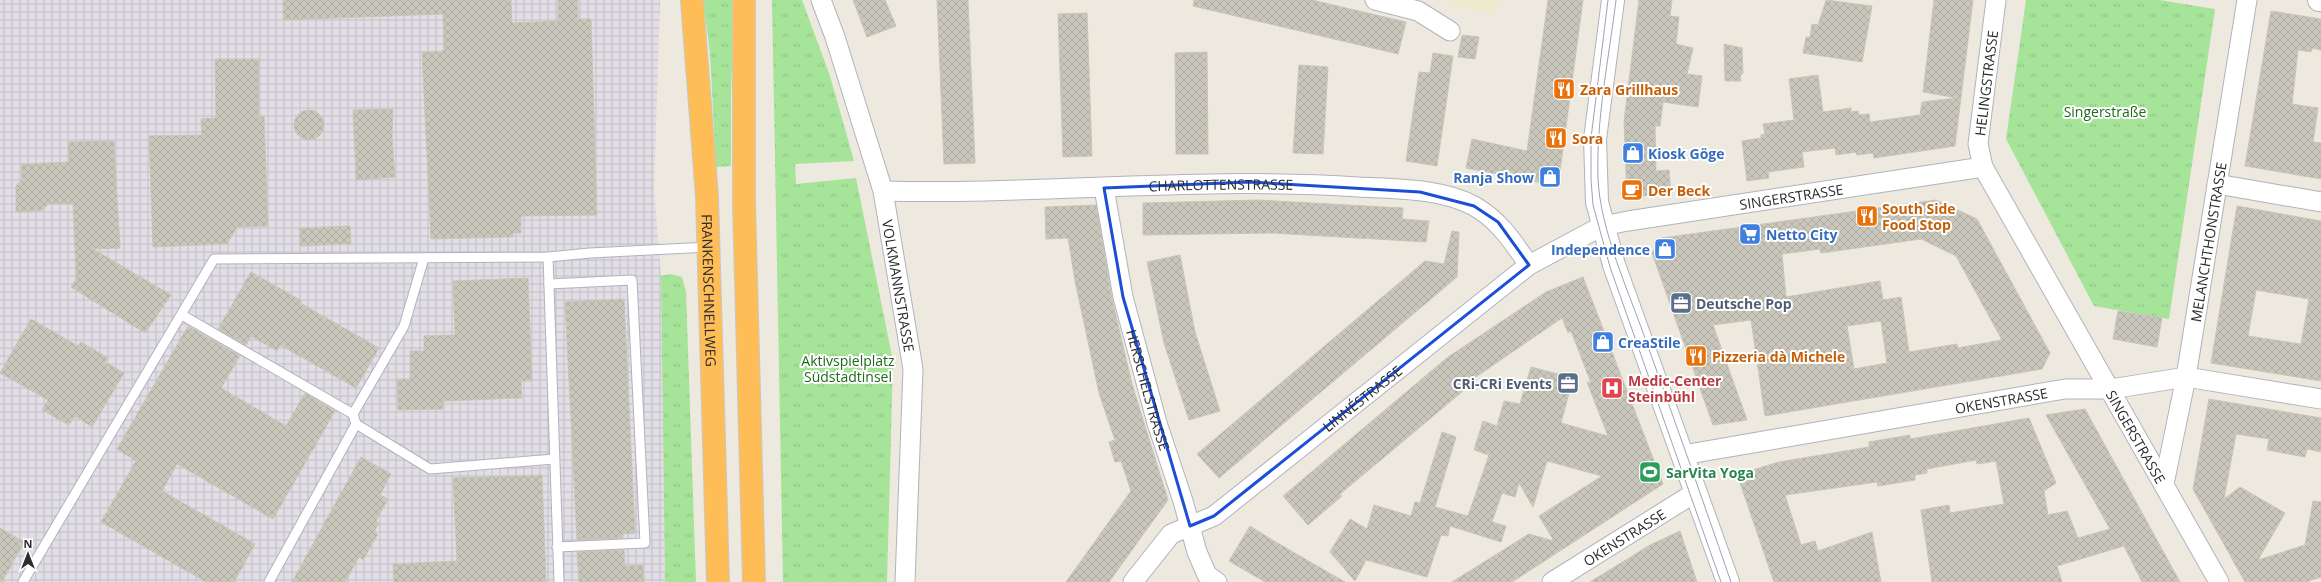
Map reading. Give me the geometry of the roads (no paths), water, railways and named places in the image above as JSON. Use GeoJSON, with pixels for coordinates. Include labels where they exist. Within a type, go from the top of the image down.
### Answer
{"type":"FeatureCollection","features":[{"type":"Feature","properties":{"kind":"highway","name":"FRANKENSCHNELLWEG"},"geometry":{"type":"LineString","coordinates":[[692,0],[701,95],[709,247],[718,582]]}},
{"type":"Feature","properties":{"kind":"highway"},"geometry":{"type":"LineString","coordinates":[[744,0],[744,204],[754,582]]}},
{"type":"Feature","properties":{"kind":"main road"},"geometry":{"type":"LineString","coordinates":[[1613,0],[1595,139],[1595,190],[1602,226],[1728,582]]}},
{"type":"Feature","properties":{"kind":"street","name":"VOLKMANNSTRASSE"},"geometry":{"type":"LineString","coordinates":[[821,0],[835,38],[883,191],[913,369],[905,582]]}},
{"type":"Feature","properties":{"kind":"street"},"geometry":{"type":"LineString","coordinates":[[1374,0],[1418,11],[1450,31]]}},
{"type":"Feature","properties":{"kind":"street","name":"HELINGSTRASSE"},"geometry":{"type":"LineString","coordinates":[[1982,167],[1978,144],[1996,0]]}},
{"type":"Feature","properties":{"kind":"street","name":"MELANCHTHONSTRASSE"},"geometry":{"type":"LineString","coordinates":[[2164,484],[2186,377],[2247,0]]}},
{"type":"Feature","properties":{"kind":"street","name":"SINGERSTRASSE"},"geometry":{"type":"LineString","coordinates":[[1602,226],[1982,167],[2219,582]]}},
{"type":"Feature","properties":{"kind":"street","name":"CHARLOTTENSTRASSE"},"geometry":{"type":"LineString","coordinates":[[883,191],[932,192],[1104,188],[1249,182],[1296,182],[1428,193],[1450,197],[1474,206],[1498,222],[1529,265]]}},
{"type":"Feature","properties":{"kind":"street"},"geometry":{"type":"LineString","coordinates":[[2217,184],[2321,202]]}},
{"type":"Feature","properties":{"kind":"street","name":"HERSCHELSTRASSE"},"geometry":{"type":"LineString","coordinates":[[1104,188],[1123,297],[1157,423],[1197,552],[1207,576],[1218,582]]}},
{"type":"Feature","properties":{"kind":"street","name":"LINNÉSTRASSE"},"geometry":{"type":"LineString","coordinates":[[1134,582],[1172,534],[1214,516],[1529,265],[1602,226]]}},
{"type":"Feature","properties":{"kind":"street","name":"OKENSTRASSE"},"geometry":{"type":"LineString","coordinates":[[1683,455],[2065,389],[2110,389],[2186,377],[2321,399]]}},
{"type":"Feature","properties":{"kind":"street","name":"OKENSTRASSE"},"geometry":{"type":"LineString","coordinates":[[1552,582],[1696,492]]}},
{"type":"Feature","properties":{"kind":"lane"},"geometry":{"type":"LineString","coordinates":[[23,582],[214,259],[548,257],[590,252],[709,247]]}},
{"type":"Feature","properties":{"kind":"lane"},"geometry":{"type":"LineString","coordinates":[[548,257],[559,582]]}},
{"type":"Feature","properties":{"kind":"lane"},"geometry":{"type":"LineString","coordinates":[[353,414],[404,326],[424,258]]}},
{"type":"Feature","properties":{"kind":"lane"},"geometry":{"type":"LineString","coordinates":[[549,284],[632,280],[645,543],[557,547]]}},
{"type":"Feature","properties":{"kind":"lane"},"geometry":{"type":"LineString","coordinates":[[182,315],[353,414],[356,424],[430,469],[554,459]]}},
{"type":"Feature","properties":{"kind":"lane"},"geometry":{"type":"LineString","coordinates":[[269,582],[356,424]]}},
{"type":"Feature","properties":{"kind":"tram line"},"geometry":{"type":"LineString","coordinates":[[1608,0],[1591,138],[1591,180],[1593,205],[1610,267],[1721,582]]}},
{"type":"Feature","properties":{"kind":"tram line"},"geometry":{"type":"LineString","coordinates":[[1616,0],[1599,133],[1598,178],[1604,219],[1616,261],[1668,401],[1731,582]]}},
{"type":"Feature","properties":{"kind":"place","name":"Zara Grillhaus"},"geometry":{"type":"Point","coordinates":[1564,89]}},
{"type":"Feature","properties":{"kind":"place","name":"Sora"},"geometry":{"type":"Point","coordinates":[1556,138]}},
{"type":"Feature","properties":{"kind":"place","name":"Kiosk Göge"},"geometry":{"type":"Point","coordinates":[1633,153]}},
{"type":"Feature","properties":{"kind":"place","name":"Ranja Show"},"geometry":{"type":"Point","coordinates":[1550,177]}},
{"type":"Feature","properties":{"kind":"place","name":"Der Beck"},"geometry":{"type":"Point","coordinates":[1632,190]}},
{"type":"Feature","properties":{"kind":"place","name":"South Side Food Stop"},"geometry":{"type":"Point","coordinates":[1867,216]}},
{"type":"Feature","properties":{"kind":"place","name":"Netto City"},"geometry":{"type":"Point","coordinates":[1750,234]}},
{"type":"Feature","properties":{"kind":"place","name":"Independence"},"geometry":{"type":"Point","coordinates":[1665,249]}},
{"type":"Feature","properties":{"kind":"place","name":"Deutsche Pop"},"geometry":{"type":"Point","coordinates":[1681,303]}},
{"type":"Feature","properties":{"kind":"place","name":"CreaStile"},"geometry":{"type":"Point","coordinates":[1603,342]}},
{"type":"Feature","properties":{"kind":"place","name":"Pizzeria dà Michele"},"geometry":{"type":"Point","coordinates":[1696,356]}},
{"type":"Feature","properties":{"kind":"place","name":"CRi-CRi Events"},"geometry":{"type":"Point","coordinates":[1568,383]}},
{"type":"Feature","properties":{"kind":"place","name":"Medic-Center Steinbühl"},"geometry":{"type":"Point","coordinates":[1612,388]}},
{"type":"Feature","properties":{"kind":"place","name":"SarVita Yoga"},"geometry":{"type":"Point","coordinates":[1650,472]}},
{"type":"Feature","properties":{"kind":"park label","name":"Singerstraße"},"geometry":{"type":"Point","coordinates":[2105,111]}},
{"type":"Feature","properties":{"kind":"park label","name":"Aktivspielplatz Südstadtinsel"},"geometry":{"type":"Point","coordinates":[848,368]}}]}
